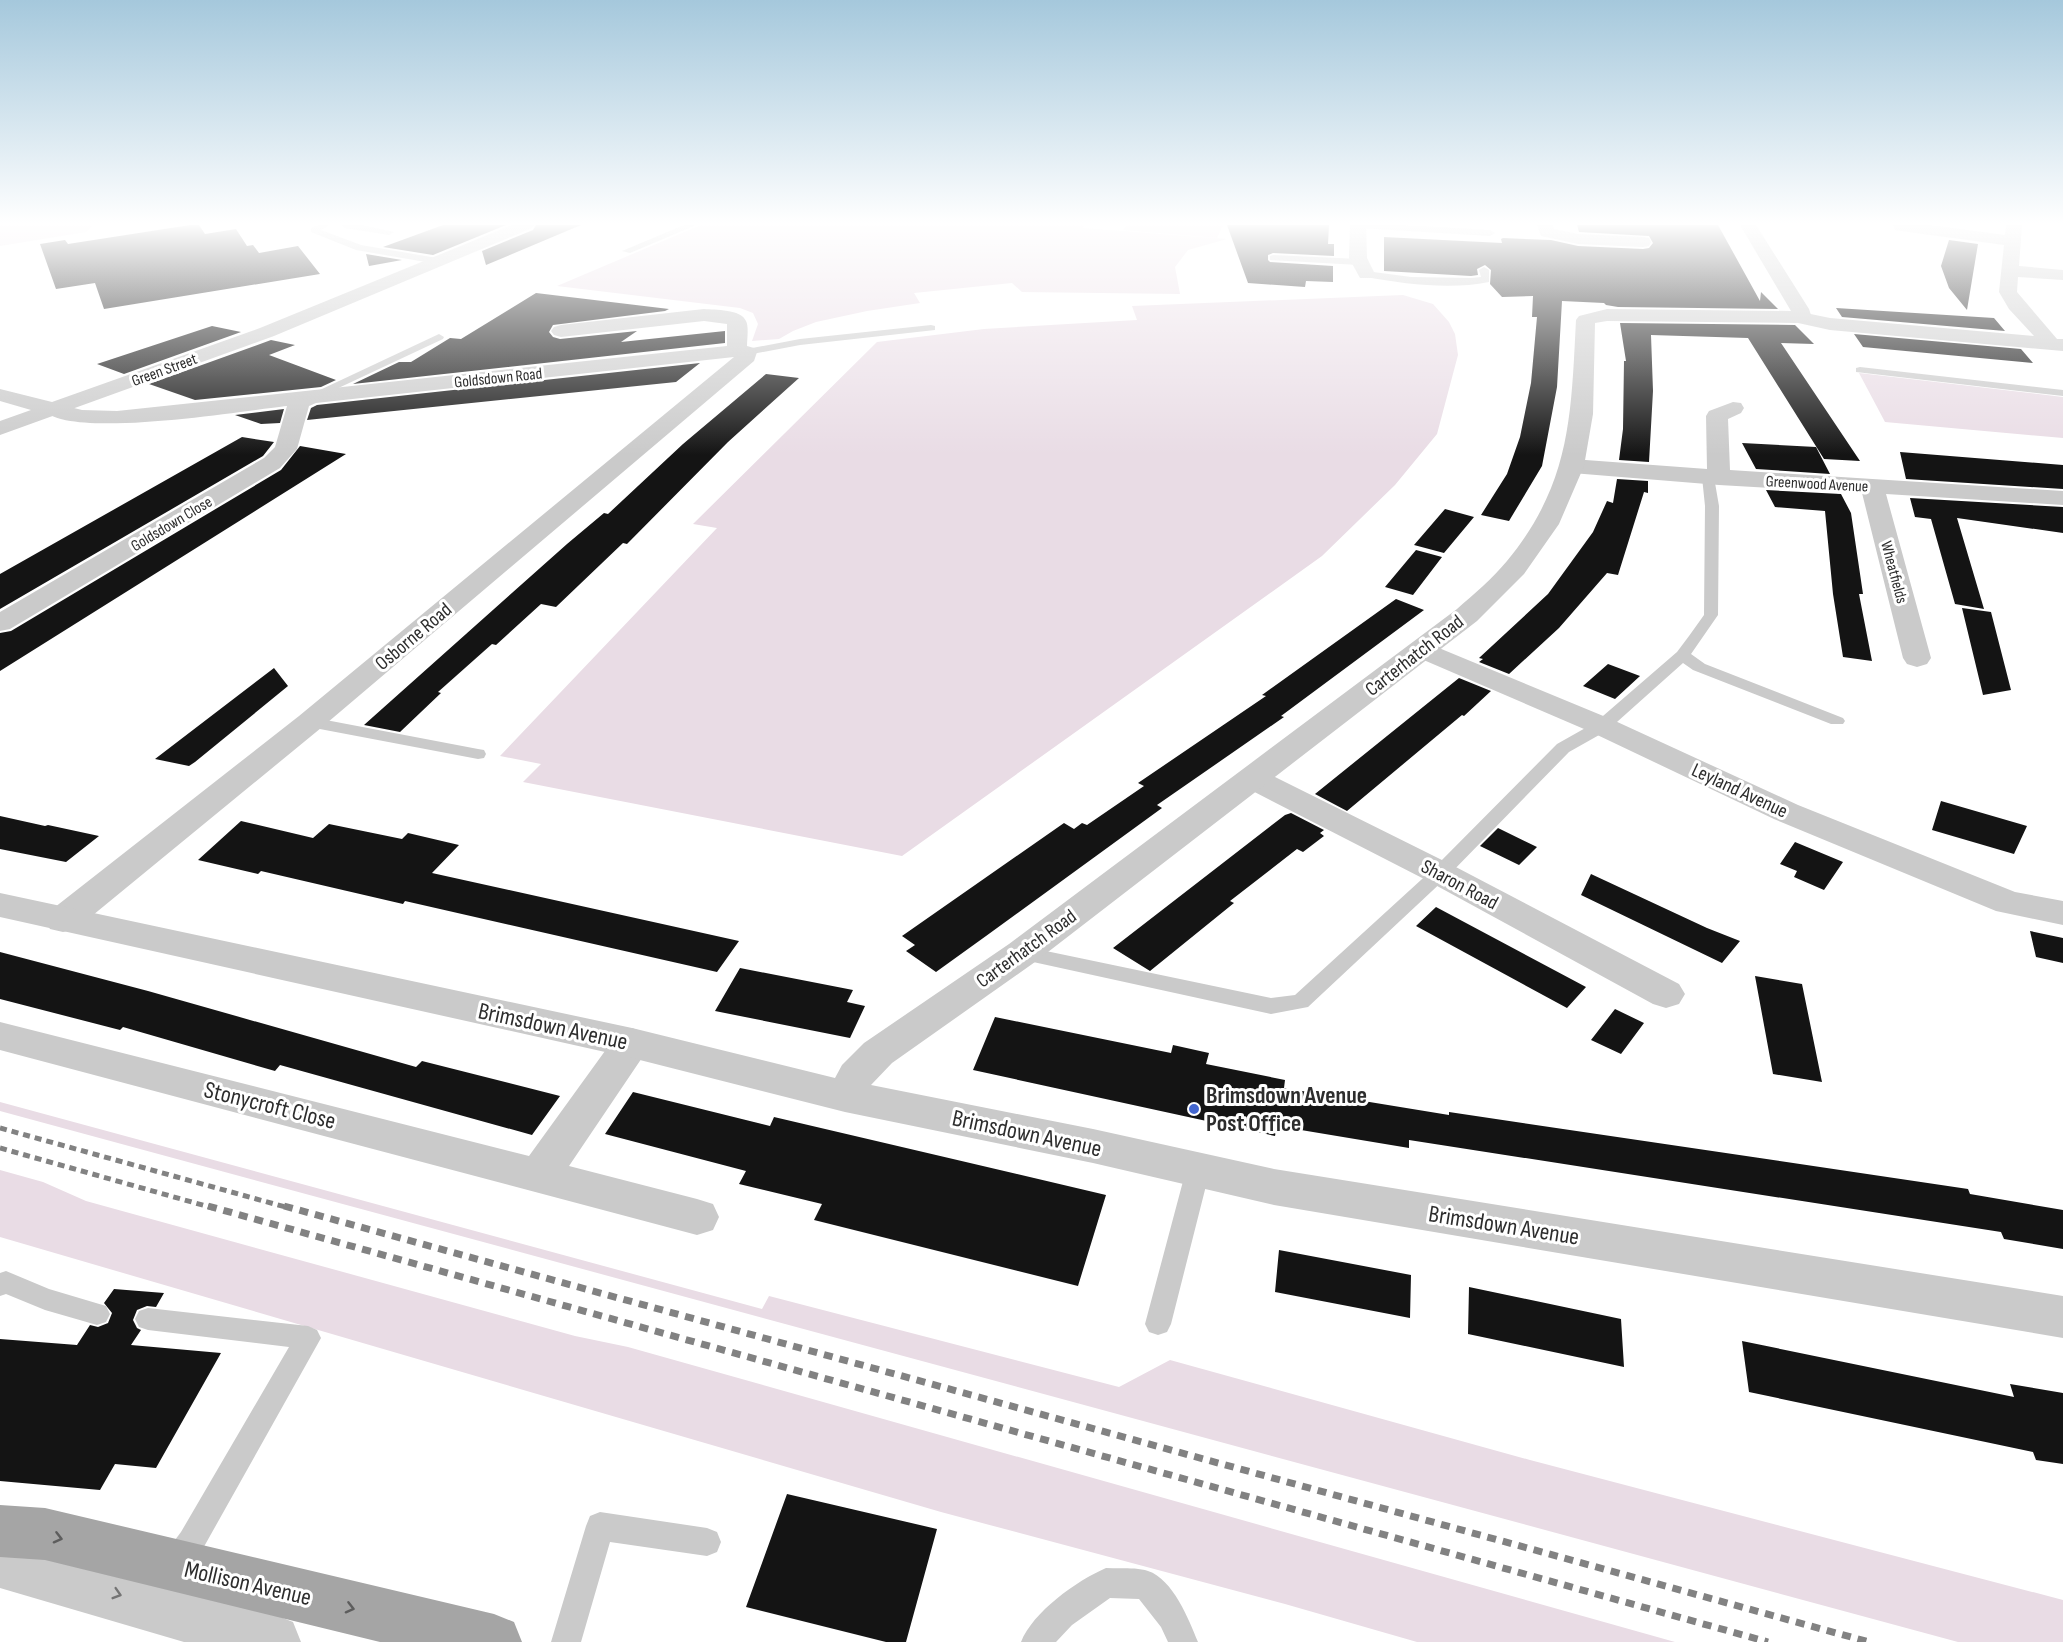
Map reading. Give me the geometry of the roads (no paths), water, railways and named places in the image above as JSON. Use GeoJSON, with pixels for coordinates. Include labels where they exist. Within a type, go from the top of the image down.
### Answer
{"type":"FeatureCollection","features":[{"type":"Feature","properties":{"kind":"main road","name":"Mollison Avenue"},"geometry":{"type":"LineString","coordinates":[[0,1531],[45,1534],[174,1566],[417,1634],[495,1642]]}},
{"type":"Feature","properties":{"kind":"street","name":"Green Street"},"geometry":{"type":"LineString","coordinates":[[0,428],[267,332],[340,302]]}},
{"type":"Feature","properties":{"kind":"street"},"geometry":{"type":"LineString","coordinates":[[1796,302],[1803,312],[1802,315],[1796,317]]}},
{"type":"Feature","properties":{"kind":"street"},"geometry":{"type":"LineString","coordinates":[[2014,302],[2057,345]]}},
{"type":"Feature","properties":{"kind":"street"},"geometry":{"type":"LineString","coordinates":[[561,331],[704,315],[720,316],[738,322],[742,352]]}},
{"type":"Feature","properties":{"kind":"street","name":"Carterhatch Road"},"geometry":{"type":"LineString","coordinates":[[845,1096],[856,1076],[878,1053],[1022,953],[1467,615],[1515,568],[1550,519],[1572,466],[1582,414],[1586,320],[1607,315],[1796,317]]}},
{"type":"Feature","properties":{"kind":"street"},"geometry":{"type":"LineString","coordinates":[[1796,317],[1830,324],[2057,345]]}},
{"type":"Feature","properties":{"kind":"street","name":"Goldsdown Road"},"geometry":{"type":"LineString","coordinates":[[0,395],[81,417],[117,418],[742,352]]}},
{"type":"Feature","properties":{"kind":"street","name":"Osborne Road"},"geometry":{"type":"LineString","coordinates":[[63,920],[310,722],[721,379],[747,357],[742,352]]}},
{"type":"Feature","properties":{"kind":"street","name":"Goldsdown Close"},"geometry":{"type":"LineString","coordinates":[[0,623],[272,463],[286,449],[299,403],[311,396]]}},
{"type":"Feature","properties":{"kind":"street"},"geometry":{"type":"LineString","coordinates":[[1713,478],[1717,416],[1733,408]]}},
{"type":"Feature","properties":{"kind":"street","name":"Greenwood Avenue"},"geometry":{"type":"LineString","coordinates":[[1572,466],[1713,478],[1872,485],[2063,498]]}},
{"type":"Feature","properties":{"kind":"street","name":"Wheatfields"},"geometry":{"type":"LineString","coordinates":[[1872,485],[1917,658]]}},
{"type":"Feature","properties":{"kind":"street","name":"Leyland Avenue"},"geometry":{"type":"LineString","coordinates":[[1422,649],[1602,726],[1786,812],[2008,903],[2063,913]]}},
{"type":"Feature","properties":{"kind":"street","name":"Sharon Road"},"geometry":{"type":"LineString","coordinates":[[1252,778],[1440,873],[1666,994]]}},
{"type":"Feature","properties":{"kind":"street","name":"Brimsdown Avenue"},"geometry":{"type":"LineString","coordinates":[[0,904],[63,920],[632,1043],[845,1096],[1274,1187],[2063,1317]]}},
{"type":"Feature","properties":{"kind":"street","name":"Stonycroft Close"},"geometry":{"type":"LineString","coordinates":[[0,1036],[697,1217]]}},
{"type":"Feature","properties":{"kind":"street"},"geometry":{"type":"LineString","coordinates":[[539,1175],[632,1043]]}},
{"type":"Feature","properties":{"kind":"street"},"geometry":{"type":"LineString","coordinates":[[0,1561],[82,1583],[273,1642]]}},
{"type":"Feature","properties":{"kind":"lane"},"geometry":{"type":"LineString","coordinates":[[742,352],[800,342],[931,328]]}},
{"type":"Feature","properties":{"kind":"lane"},"geometry":{"type":"LineString","coordinates":[[311,396],[439,337]]}},
{"type":"Feature","properties":{"kind":"lane"},"geometry":{"type":"LineString","coordinates":[[1860,370],[2063,393]]}},
{"type":"Feature","properties":{"kind":"lane"},"geometry":{"type":"LineString","coordinates":[[1022,953],[1271,1006],[1301,1002],[1440,873],[1563,748],[1602,726],[1682,655],[1711,615],[1713,478]]}},
{"type":"Feature","properties":{"kind":"lane"},"geometry":{"type":"LineString","coordinates":[[1682,655],[1699,667],[1838,721]]}},
{"type":"Feature","properties":{"kind":"lane"},"geometry":{"type":"LineString","coordinates":[[310,722],[478,754]]}},
{"type":"Feature","properties":{"kind":"lane"},"geometry":{"type":"LineString","coordinates":[[1158,1324],[1198,1170]]}},
{"type":"Feature","properties":{"kind":"lane"},"geometry":{"type":"LineString","coordinates":[[2,1281],[45,1299],[97,1314]]}},
{"type":"Feature","properties":{"kind":"lane"},"geometry":{"type":"LineString","coordinates":[[148,1319],[308,1338],[191,1542],[174,1566]]}},
{"type":"Feature","properties":{"kind":"lane"},"geometry":{"type":"LineString","coordinates":[[566,1642],[600,1526],[708,1542]]}},
{"type":"Feature","properties":{"kind":"lane"},"geometry":{"type":"LineString","coordinates":[[1036,1642],[1061,1614],[1107,1583],[1146,1585],[1172,1616],[1183,1642]]}},
{"type":"Feature","properties":{"kind":"railway"},"geometry":{"type":"LineString","coordinates":[[0,1128],[289,1208]]}},
{"type":"Feature","properties":{"kind":"railway"},"geometry":{"type":"LineString","coordinates":[[0,1148],[213,1208]]}},
{"type":"Feature","properties":{"kind":"railway"},"geometry":{"type":"LineString","coordinates":[[208,1206],[1768,1642]]}},
{"type":"Feature","properties":{"kind":"railway"},"geometry":{"type":"LineString","coordinates":[[284,1206],[1869,1642]]}},
{"type":"Feature","properties":{"kind":"place","name":"Brimsdown Avenue Post Office"},"geometry":{"type":"Point","coordinates":[1194,1109]}}]}
